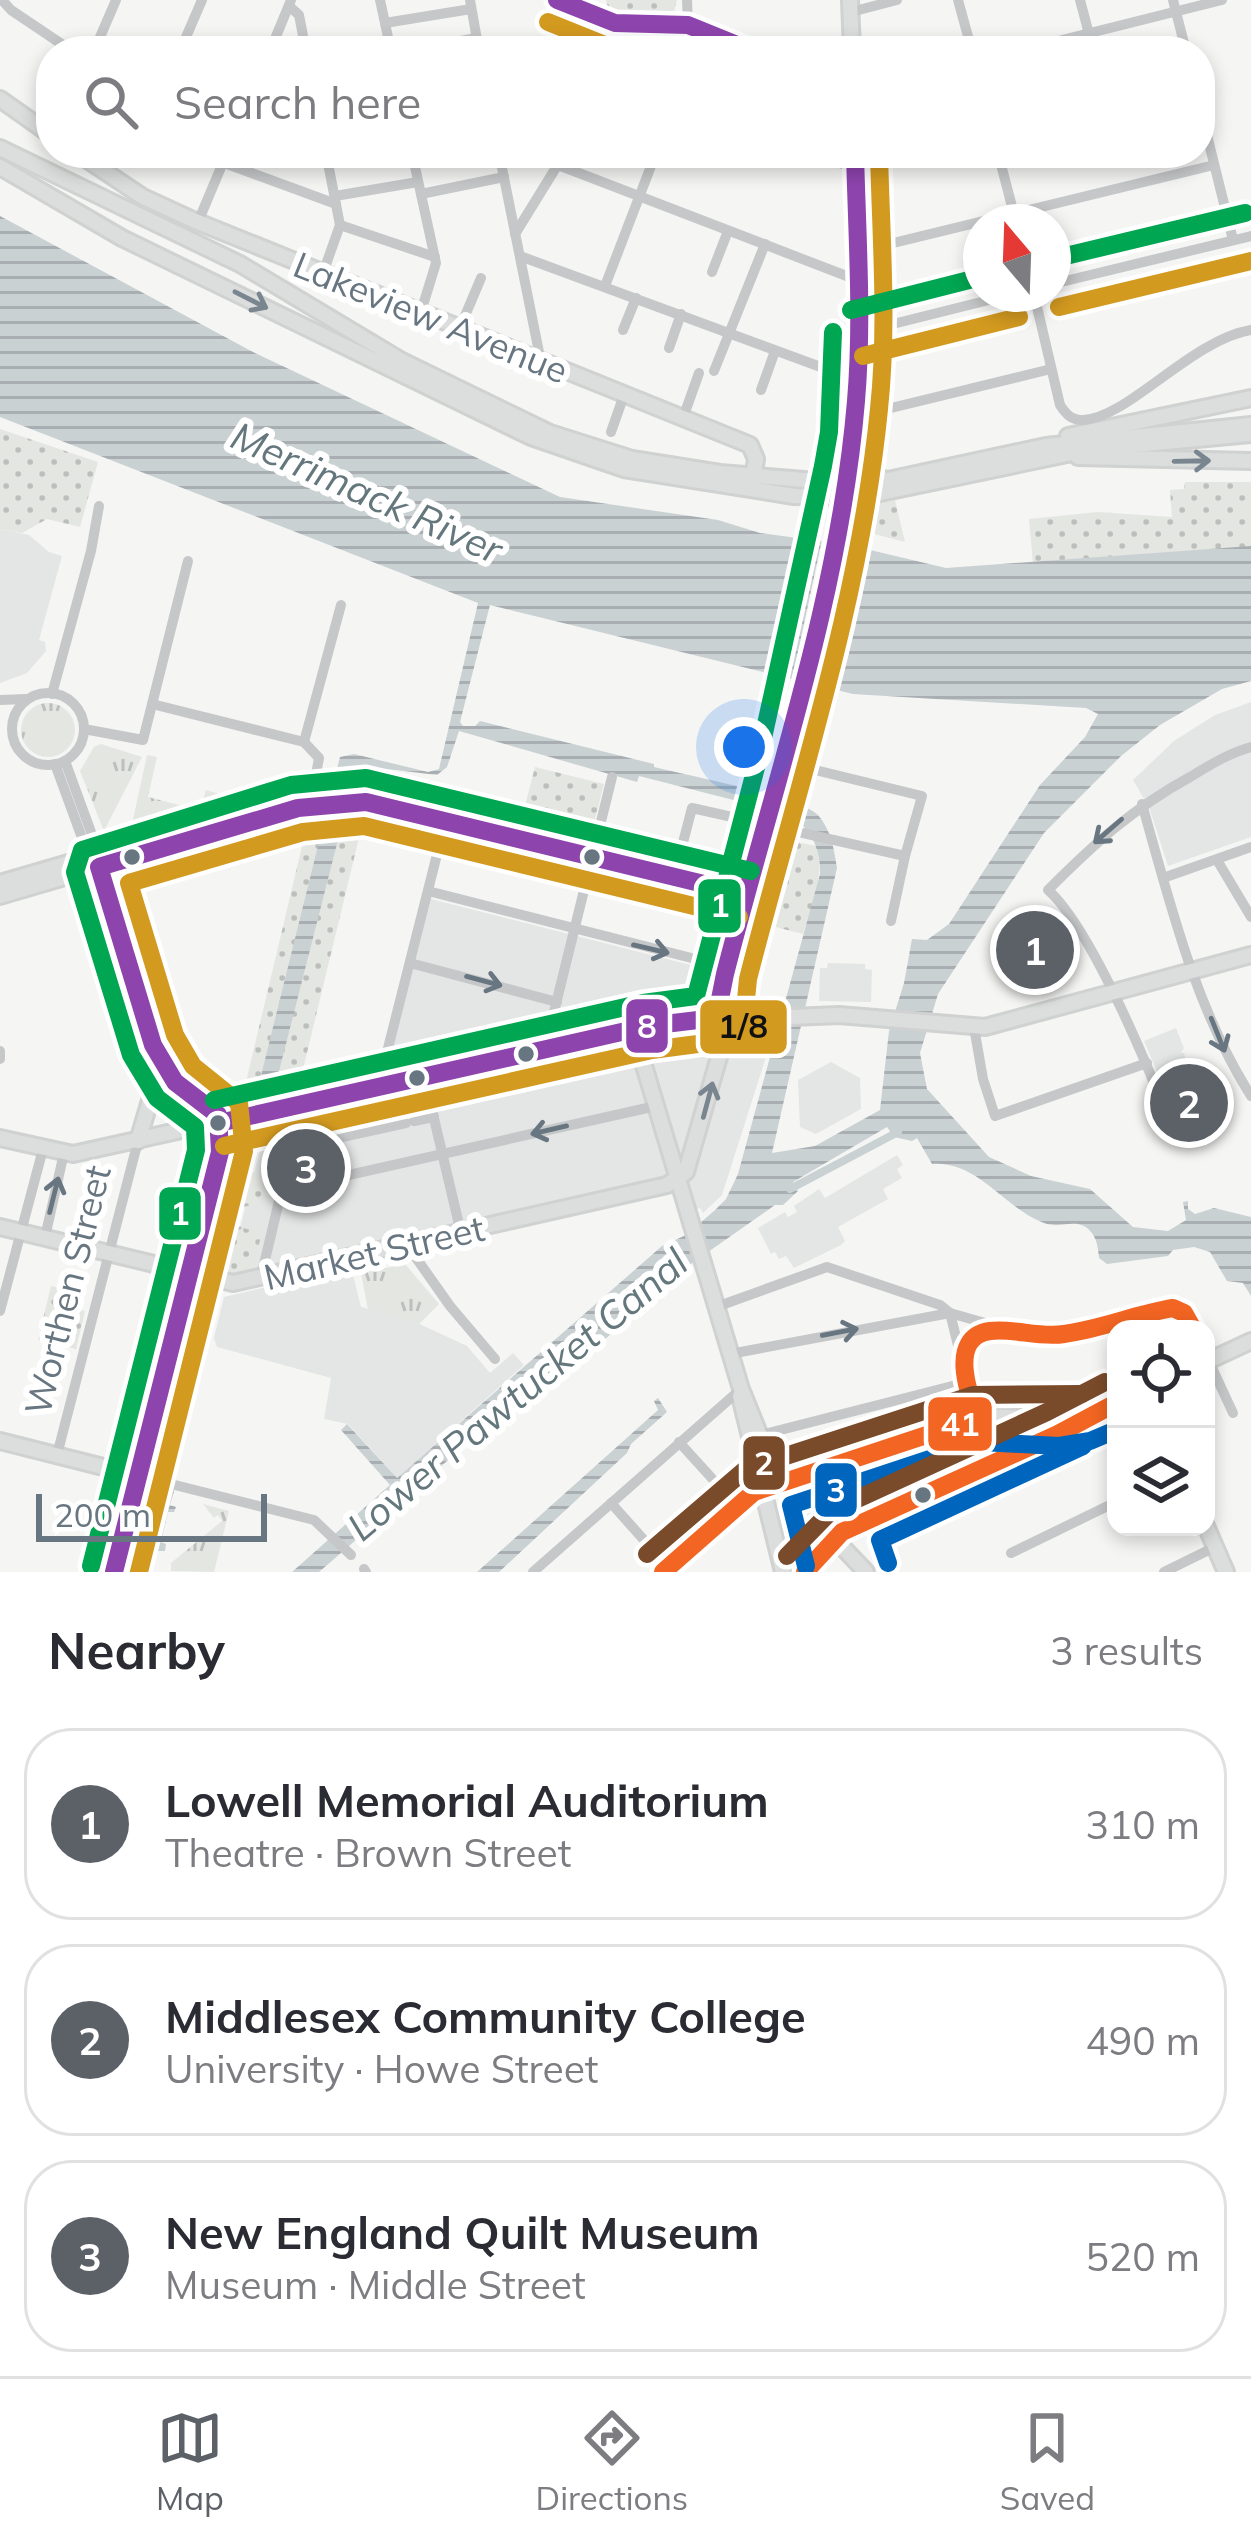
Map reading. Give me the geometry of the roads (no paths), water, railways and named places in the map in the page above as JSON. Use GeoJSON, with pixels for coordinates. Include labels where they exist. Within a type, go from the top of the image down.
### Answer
{"type":"FeatureCollection","features":[{"type":"Feature","properties":{"kind":"main road"},"geometry":{"type":"LineString","coordinates":[[557,0],[598,8],[615,23],[688,25],[715,36]]}},
{"type":"Feature","properties":{"kind":"main road"},"geometry":{"type":"LineString","coordinates":[[851,6],[852,36]]}},
{"type":"Feature","properties":{"kind":"main road"},"geometry":{"type":"LineString","coordinates":[[0,99],[36,124]]}},
{"type":"Feature","properties":{"kind":"main road"},"geometry":{"type":"LineString","coordinates":[[0,148],[36,165]]}},
{"type":"Feature","properties":{"kind":"main road"},"geometry":{"type":"LineString","coordinates":[[0,167],[126,240],[566,452],[624,469],[842,491],[902,491],[1049,456],[1251,434]]}},
{"type":"Feature","properties":{"kind":"main road"},"geometry":{"type":"LineString","coordinates":[[41,168],[240,264],[385,352],[562,439],[632,459],[752,483]]}},
{"type":"Feature","properties":{"kind":"main road","name":"Lakeview Avenue"},"geometry":{"type":"LineString","coordinates":[[100,168],[143,197],[198,222],[753,447],[752,483]]}},
{"type":"Feature","properties":{"kind":"main road"},"geometry":{"type":"LineString","coordinates":[[677,1178],[686,1172],[727,1029],[719,1004],[800,688],[852,437],[857,333],[855,168]]}},
{"type":"Feature","properties":{"kind":"main road"},"geometry":{"type":"LineString","coordinates":[[126,240],[121,222],[136,214]]}},
{"type":"Feature","properties":{"kind":"main road"},"geometry":{"type":"LineString","coordinates":[[202,276],[214,266],[213,252]]}},
{"type":"Feature","properties":{"kind":"main road"},"geometry":{"type":"LineString","coordinates":[[842,491],[1090,430],[1251,398]]}},
{"type":"Feature","properties":{"kind":"main road"},"geometry":{"type":"LineString","coordinates":[[1013,452],[1078,441],[1251,425]]}},
{"type":"Feature","properties":{"kind":"main road"},"geometry":{"type":"LineString","coordinates":[[852,437],[864,469],[890,482]]}},
{"type":"Feature","properties":{"kind":"main road"},"geometry":{"type":"LineString","coordinates":[[1049,456],[1251,461]]}},
{"type":"Feature","properties":{"kind":"main road"},"geometry":{"type":"LineString","coordinates":[[0,883],[312,807],[376,802],[745,894]]}},
{"type":"Feature","properties":{"kind":"main road"},"geometry":{"type":"LineString","coordinates":[[0,896],[97,861]]}},
{"type":"Feature","properties":{"kind":"main road"},"geometry":{"type":"LineString","coordinates":[[97,861],[167,1086],[219,1123]]}},
{"type":"Feature","properties":{"kind":"main road"},"geometry":{"type":"LineString","coordinates":[[0,1138],[64,1154],[633,1029],[723,1017],[890,1020],[974,1028],[1251,955]]}},
{"type":"Feature","properties":{"kind":"main road"},"geometry":{"type":"LineString","coordinates":[[633,1029],[740,1389],[780,1483],[865,1570]]}},
{"type":"Feature","properties":{"kind":"main road"},"geometry":{"type":"LineString","coordinates":[[138,1141],[154,1087],[153,1053]]}},
{"type":"Feature","properties":{"kind":"main road"},"geometry":{"type":"LineString","coordinates":[[114,1572],[220,1152],[219,1123]]}},
{"type":"Feature","properties":{"kind":"main road","name":"Market Street"},"geometry":{"type":"LineString","coordinates":[[0,1227],[224,1282],[461,1233],[668,1185],[677,1178]]}},
{"type":"Feature","properties":{"kind":"main road"},"geometry":{"type":"LineString","coordinates":[[1215,1356],[1248,1342]]}},
{"type":"Feature","properties":{"kind":"main road"},"geometry":{"type":"LineString","coordinates":[[740,1389],[783,1572]]}},
{"type":"Feature","properties":{"kind":"main road"},"geometry":{"type":"LineString","coordinates":[[805,1572],[859,1523],[1058,1434],[1107,1406]]}},
{"type":"Feature","properties":{"kind":"main road"},"geometry":{"type":"LineString","coordinates":[[666,1569],[762,1489],[978,1418],[1051,1423],[1084,1418]]}},
{"type":"Feature","properties":{"kind":"main road"},"geometry":{"type":"LineString","coordinates":[[0,1441],[139,1476]]}},
{"type":"Feature","properties":{"kind":"main road"},"geometry":{"type":"LineString","coordinates":[[859,1523],[854,1544],[865,1570]]}},
{"type":"Feature","properties":{"kind":"main road"},"geometry":{"type":"LineString","coordinates":[[1210,1536],[1226,1572]]}},
{"type":"Feature","properties":{"kind":"street"},"geometry":{"type":"LineString","coordinates":[[100,36],[116,0]]}},
{"type":"Feature","properties":{"kind":"street"},"geometry":{"type":"LineString","coordinates":[[186,36],[202,0]]}},
{"type":"Feature","properties":{"kind":"street"},"geometry":{"type":"LineString","coordinates":[[380,0],[388,36]]}},
{"type":"Feature","properties":{"kind":"street"},"geometry":{"type":"LineString","coordinates":[[686,0],[688,25]]}},
{"type":"Feature","properties":{"kind":"street"},"geometry":{"type":"LineString","coordinates":[[851,6],[897,0]]}},
{"type":"Feature","properties":{"kind":"street"},"geometry":{"type":"LineString","coordinates":[[958,0],[968,36]]}},
{"type":"Feature","properties":{"kind":"street"},"geometry":{"type":"LineString","coordinates":[[1080,0],[1089,34]]}},
{"type":"Feature","properties":{"kind":"street"},"geometry":{"type":"LineString","coordinates":[[1081,36],[1175,6],[1222,0]]}},
{"type":"Feature","properties":{"kind":"street"},"geometry":{"type":"LineString","coordinates":[[276,36],[290,3],[298,12],[304,36]]}},
{"type":"Feature","properties":{"kind":"street"},"geometry":{"type":"LineString","coordinates":[[385,23],[471,5],[477,36]]}},
{"type":"Feature","properties":{"kind":"street"},"geometry":{"type":"LineString","coordinates":[[7,6],[50,36]]}},
{"type":"Feature","properties":{"kind":"street"},"geometry":{"type":"LineString","coordinates":[[1175,6],[1182,36]]}},
{"type":"Feature","properties":{"kind":"street"},"geometry":{"type":"LineString","coordinates":[[614,36],[615,23]]}},
{"type":"Feature","properties":{"kind":"street"},"geometry":{"type":"LineString","coordinates":[[650,36],[654,24]]}},
{"type":"Feature","properties":{"kind":"street"},"geometry":{"type":"LineString","coordinates":[[198,222],[221,168]]}},
{"type":"Feature","properties":{"kind":"street"},"geometry":{"type":"LineString","coordinates":[[251,168],[336,200],[504,177]]}},
{"type":"Feature","properties":{"kind":"street"},"geometry":{"type":"LineString","coordinates":[[323,273],[340,225],[329,168]]}},
{"type":"Feature","properties":{"kind":"street"},"geometry":{"type":"LineString","coordinates":[[415,168],[435,257],[435,274],[420,315]]}},
{"type":"Feature","properties":{"kind":"street"},"geometry":{"type":"LineString","coordinates":[[502,168],[541,362]]}},
{"type":"Feature","properties":{"kind":"street"},"geometry":{"type":"LineString","coordinates":[[515,235],[556,168]]}},
{"type":"Feature","properties":{"kind":"street"},"geometry":{"type":"LineString","coordinates":[[566,168],[856,280]]}},
{"type":"Feature","properties":{"kind":"street"},"geometry":{"type":"LineString","coordinates":[[605,286],[650,168]]}},
{"type":"Feature","properties":{"kind":"street"},"geometry":{"type":"LineString","coordinates":[[1002,168],[1011,204]]}},
{"type":"Feature","properties":{"kind":"street"},"geometry":{"type":"LineString","coordinates":[[1068,204],[1203,168]]}},
{"type":"Feature","properties":{"kind":"street"},"geometry":{"type":"LineString","coordinates":[[1215,168],[1233,240]]}},
{"type":"Feature","properties":{"kind":"street"},"geometry":{"type":"LineString","coordinates":[[340,225],[435,257]]}},
{"type":"Feature","properties":{"kind":"street"},"geometry":{"type":"LineString","coordinates":[[856,252],[963,229]]}},
{"type":"Feature","properties":{"kind":"street"},"geometry":{"type":"LineString","coordinates":[[712,272],[728,231]]}},
{"type":"Feature","properties":{"kind":"street"},"geometry":{"type":"LineString","coordinates":[[1071,280],[1251,236]]}},
{"type":"Feature","properties":{"kind":"street"},"geometry":{"type":"LineString","coordinates":[[714,371],[765,244]]}},
{"type":"Feature","properties":{"kind":"street"},"geometry":{"type":"LineString","coordinates":[[520,256],[856,380]]}},
{"type":"Feature","properties":{"kind":"street"},"geometry":{"type":"LineString","coordinates":[[459,330],[481,278]]}},
{"type":"Feature","properties":{"kind":"street"},"geometry":{"type":"LineString","coordinates":[[623,331],[636,298]]}},
{"type":"Feature","properties":{"kind":"street"},"geometry":{"type":"LineString","coordinates":[[857,333],[963,306]]}},
{"type":"Feature","properties":{"kind":"street"},"geometry":{"type":"LineString","coordinates":[[1038,312],[1058,400],[1074,419],[1104,413],[1213,341],[1251,330]]}},
{"type":"Feature","properties":{"kind":"street"},"geometry":{"type":"LineString","coordinates":[[669,348],[681,314]]}},
{"type":"Feature","properties":{"kind":"street"},"geometry":{"type":"LineString","coordinates":[[760,390],[775,351]]}},
{"type":"Feature","properties":{"kind":"street"},"geometry":{"type":"LineString","coordinates":[[854,417],[1051,369]]}},
{"type":"Feature","properties":{"kind":"street"},"geometry":{"type":"LineString","coordinates":[[683,418],[700,373]]}},
{"type":"Feature","properties":{"kind":"street"},"geometry":{"type":"LineString","coordinates":[[611,432],[624,395]]}},
{"type":"Feature","properties":{"kind":"street"},"geometry":{"type":"LineString","coordinates":[[52,694],[99,506]]}},
{"type":"Feature","properties":{"kind":"street"},"geometry":{"type":"LineString","coordinates":[[84,729],[143,740],[188,561]]}},
{"type":"Feature","properties":{"kind":"street"},"geometry":{"type":"LineString","coordinates":[[304,742],[341,604]]}},
{"type":"Feature","properties":{"kind":"street"},"geometry":{"type":"LineString","coordinates":[[52,694],[71,701],[84,729],[76,753],[60,763],[38,764],[22,754],[14,740],[13,722],[0,702],[52,694]]}},
{"type":"Feature","properties":{"kind":"street"},"geometry":{"type":"LineString","coordinates":[[13,722],[29,699]]}},
{"type":"Feature","properties":{"kind":"street"},"geometry":{"type":"LineString","coordinates":[[152,704],[304,742],[319,758]]}},
{"type":"Feature","properties":{"kind":"street"},"geometry":{"type":"LineString","coordinates":[[312,807],[319,758],[330,746]]}},
{"type":"Feature","properties":{"kind":"street"},"geometry":{"type":"LineString","coordinates":[[1168,1117],[1111,993],[1064,908],[1048,890],[1142,804],[1251,747]]}},
{"type":"Feature","properties":{"kind":"street"},"geometry":{"type":"LineString","coordinates":[[782,762],[922,796],[891,921]]}},
{"type":"Feature","properties":{"kind":"street"},"geometry":{"type":"LineString","coordinates":[[60,763],[97,861]]}},
{"type":"Feature","properties":{"kind":"street"},"geometry":{"type":"LineString","coordinates":[[550,1048],[557,1001],[612,777]]}},
{"type":"Feature","properties":{"kind":"street"},"geometry":{"type":"LineString","coordinates":[[1142,804],[1192,971],[1220,1042],[1251,1096]]}},
{"type":"Feature","properties":{"kind":"street"},"geometry":{"type":"LineString","coordinates":[[674,877],[692,808],[767,819],[810,837],[905,856]]}},
{"type":"Feature","properties":{"kind":"street"},"geometry":{"type":"LineString","coordinates":[[386,1085],[384,1064],[446,819]]}},
{"type":"Feature","properties":{"kind":"street"},"geometry":{"type":"LineString","coordinates":[[1163,878],[1251,848]]}},
{"type":"Feature","properties":{"kind":"street"},"geometry":{"type":"LineString","coordinates":[[1217,860],[1251,917]]}},
{"type":"Feature","properties":{"kind":"street"},"geometry":{"type":"LineString","coordinates":[[428,891],[727,967]]}},
{"type":"Feature","properties":{"kind":"street"},"geometry":{"type":"LineString","coordinates":[[410,963],[557,1001]]}},
{"type":"Feature","properties":{"kind":"street"},"geometry":{"type":"LineString","coordinates":[[974,1028],[995,1115],[1147,1063]]}},
{"type":"Feature","properties":{"kind":"street"},"geometry":{"type":"LineString","coordinates":[[424,1076],[461,1233]]}},
{"type":"Feature","properties":{"kind":"street"},"geometry":{"type":"LineString","coordinates":[[261,1277],[302,1103]]}},
{"type":"Feature","properties":{"kind":"street"},"geometry":{"type":"LineString","coordinates":[[282,1190],[656,1106]]}},
{"type":"Feature","properties":{"kind":"street"},"geometry":{"type":"LineString","coordinates":[[292,1148],[434,1117]]}},
{"type":"Feature","properties":{"kind":"street","name":"Worthen Street"},"geometry":{"type":"LineString","coordinates":[[57,1455],[138,1141]]}},
{"type":"Feature","properties":{"kind":"street"},"geometry":{"type":"LineString","coordinates":[[0,1311],[43,1149]]}},
{"type":"Feature","properties":{"kind":"street"},"geometry":{"type":"LineString","coordinates":[[44,1238],[64,1154]]}},
{"type":"Feature","properties":{"kind":"street"},"geometry":{"type":"LineString","coordinates":[[407,1245],[495,1359]]}},
{"type":"Feature","properties":{"kind":"street"},"geometry":{"type":"LineString","coordinates":[[716,1306],[826,1267],[999,1330],[1056,1335],[1107,1323]]}},
{"type":"Feature","properties":{"kind":"street"},"geometry":{"type":"LineString","coordinates":[[1121,1320],[1173,1308],[1188,1320]]}},
{"type":"Feature","properties":{"kind":"street"},"geometry":{"type":"LineString","coordinates":[[730,1354],[950,1313]]}},
{"type":"Feature","properties":{"kind":"street"},"geometry":{"type":"LineString","coordinates":[[950,1313],[986,1442],[974,1470]]}},
{"type":"Feature","properties":{"kind":"street"},"geometry":{"type":"LineString","coordinates":[[963,1362],[976,1336],[999,1330]]}},
{"type":"Feature","properties":{"kind":"street"},"geometry":{"type":"LineString","coordinates":[[1215,1376],[1233,1413]]}},
{"type":"Feature","properties":{"kind":"street"},"geometry":{"type":"LineString","coordinates":[[761,1435],[968,1382]]}},
{"type":"Feature","properties":{"kind":"street"},"geometry":{"type":"LineString","coordinates":[[533,1572],[740,1389]]}},
{"type":"Feature","properties":{"kind":"street"},"geometry":{"type":"LineString","coordinates":[[679,1442],[737,1506]]}},
{"type":"Feature","properties":{"kind":"street"},"geometry":{"type":"LineString","coordinates":[[139,1476],[309,1518],[350,1554]]}},
{"type":"Feature","properties":{"kind":"street"},"geometry":{"type":"LineString","coordinates":[[611,1503],[666,1569]]}},
{"type":"Feature","properties":{"kind":"street"},"geometry":{"type":"LineString","coordinates":[[1011,1553],[1107,1506]]}},
{"type":"Feature","properties":{"kind":"street"},"geometry":{"type":"LineString","coordinates":[[1164,1572],[1215,1547]]}},
{"type":"Feature","properties":{"kind":"water"},"geometry":{"type":"Polygon","coordinates":[[[0,216],[253,352],[560,497],[718,520],[760,533],[849,545],[946,568],[1251,546],[1251,681],[1222,689],[1160,725],[1121,756],[1044,833],[938,994],[920,1053],[927,1089],[989,1157],[1031,1176],[1090,1189],[1133,1227],[1168,1231],[1186,1220],[1183,1202],[1188,1201],[1188,1209],[1195,1214],[1214,1208],[1251,1217],[1251,1296],[1243,1283],[1227,1281],[1210,1252],[1194,1247],[1173,1250],[1168,1256],[1107,1264],[1099,1258],[1096,1240],[1084,1226],[1052,1225],[1032,1217],[964,1170],[932,1164],[917,1138],[894,1137],[887,1127],[793,1182],[798,1191],[783,1205],[775,1205],[691,1264],[588,1354],[580,1346],[319,1572],[292,1572],[390,1485],[341,1430],[347,1424],[397,1478],[662,1246],[686,1235],[726,1199],[738,1174],[820,874],[819,856],[808,832],[789,814],[639,776],[637,782],[459,731],[447,767],[437,775],[362,766],[354,777],[276,1083],[269,1100],[254,1104],[340,757],[354,754],[428,772],[439,769],[478,603],[0,417],[0,216]],[[490,605],[460,722],[475,726],[480,721],[654,764],[767,794],[818,815],[831,840],[837,868],[772,1153],[815,1146],[880,1110],[889,1031],[912,939],[927,940],[949,924],[1040,785],[1085,737],[1098,714],[1086,708],[853,694],[490,605]]]}},
{"type":"Feature","properties":{"kind":"water"},"geometry":{"type":"Polygon","coordinates":[[[225,1218],[237,1223],[182,1438],[170,1505],[176,1507],[168,1512],[161,1542],[166,1544],[165,1551],[154,1551],[149,1572],[135,1572],[225,1218]]]}},
{"type":"Feature","properties":{"kind":"water"},"geometry":{"type":"Polygon","coordinates":[[[658,1398],[667,1412],[627,1453],[499,1572],[477,1572],[658,1410],[654,1401],[658,1398]]]}},
{"type":"Feature","properties":{"kind":"waterway"},"geometry":{"type":"LineString","coordinates":[[790,1189],[898,1132]]}},
{"type":"Feature","properties":{"kind":"tram line"},"geometry":{"type":"LineString","coordinates":[[269,793],[311,788],[324,774]]}},
{"type":"Feature","properties":{"kind":"tram line"},"geometry":{"type":"LineString","coordinates":[[207,1251],[220,1230],[240,1228]]}},
{"type":"Feature","properties":{"kind":"railway"},"geometry":{"type":"LineString","coordinates":[[222,1208],[236,1156]]}},
{"type":"Feature","properties":{"kind":"place","name":"Lowell Memorial Auditorium"},"geometry":{"type":"Point","coordinates":[1035,950]}},
{"type":"Feature","properties":{"kind":"place","name":"Middlesex Community College"},"geometry":{"type":"Point","coordinates":[1189,1103]}},
{"type":"Feature","properties":{"kind":"place","name":"New England Quilt Museum"},"geometry":{"type":"Point","coordinates":[306,1168]}},
{"type":"Feature","properties":{"kind":"water label","name":"Merrimack River"},"geometry":{"type":"Point","coordinates":[367,492]}},
{"type":"Feature","properties":{"kind":"water label","name":"Lower Pawtucket Canal"},"geometry":{"type":"Point","coordinates":[517,1394]}}]}
